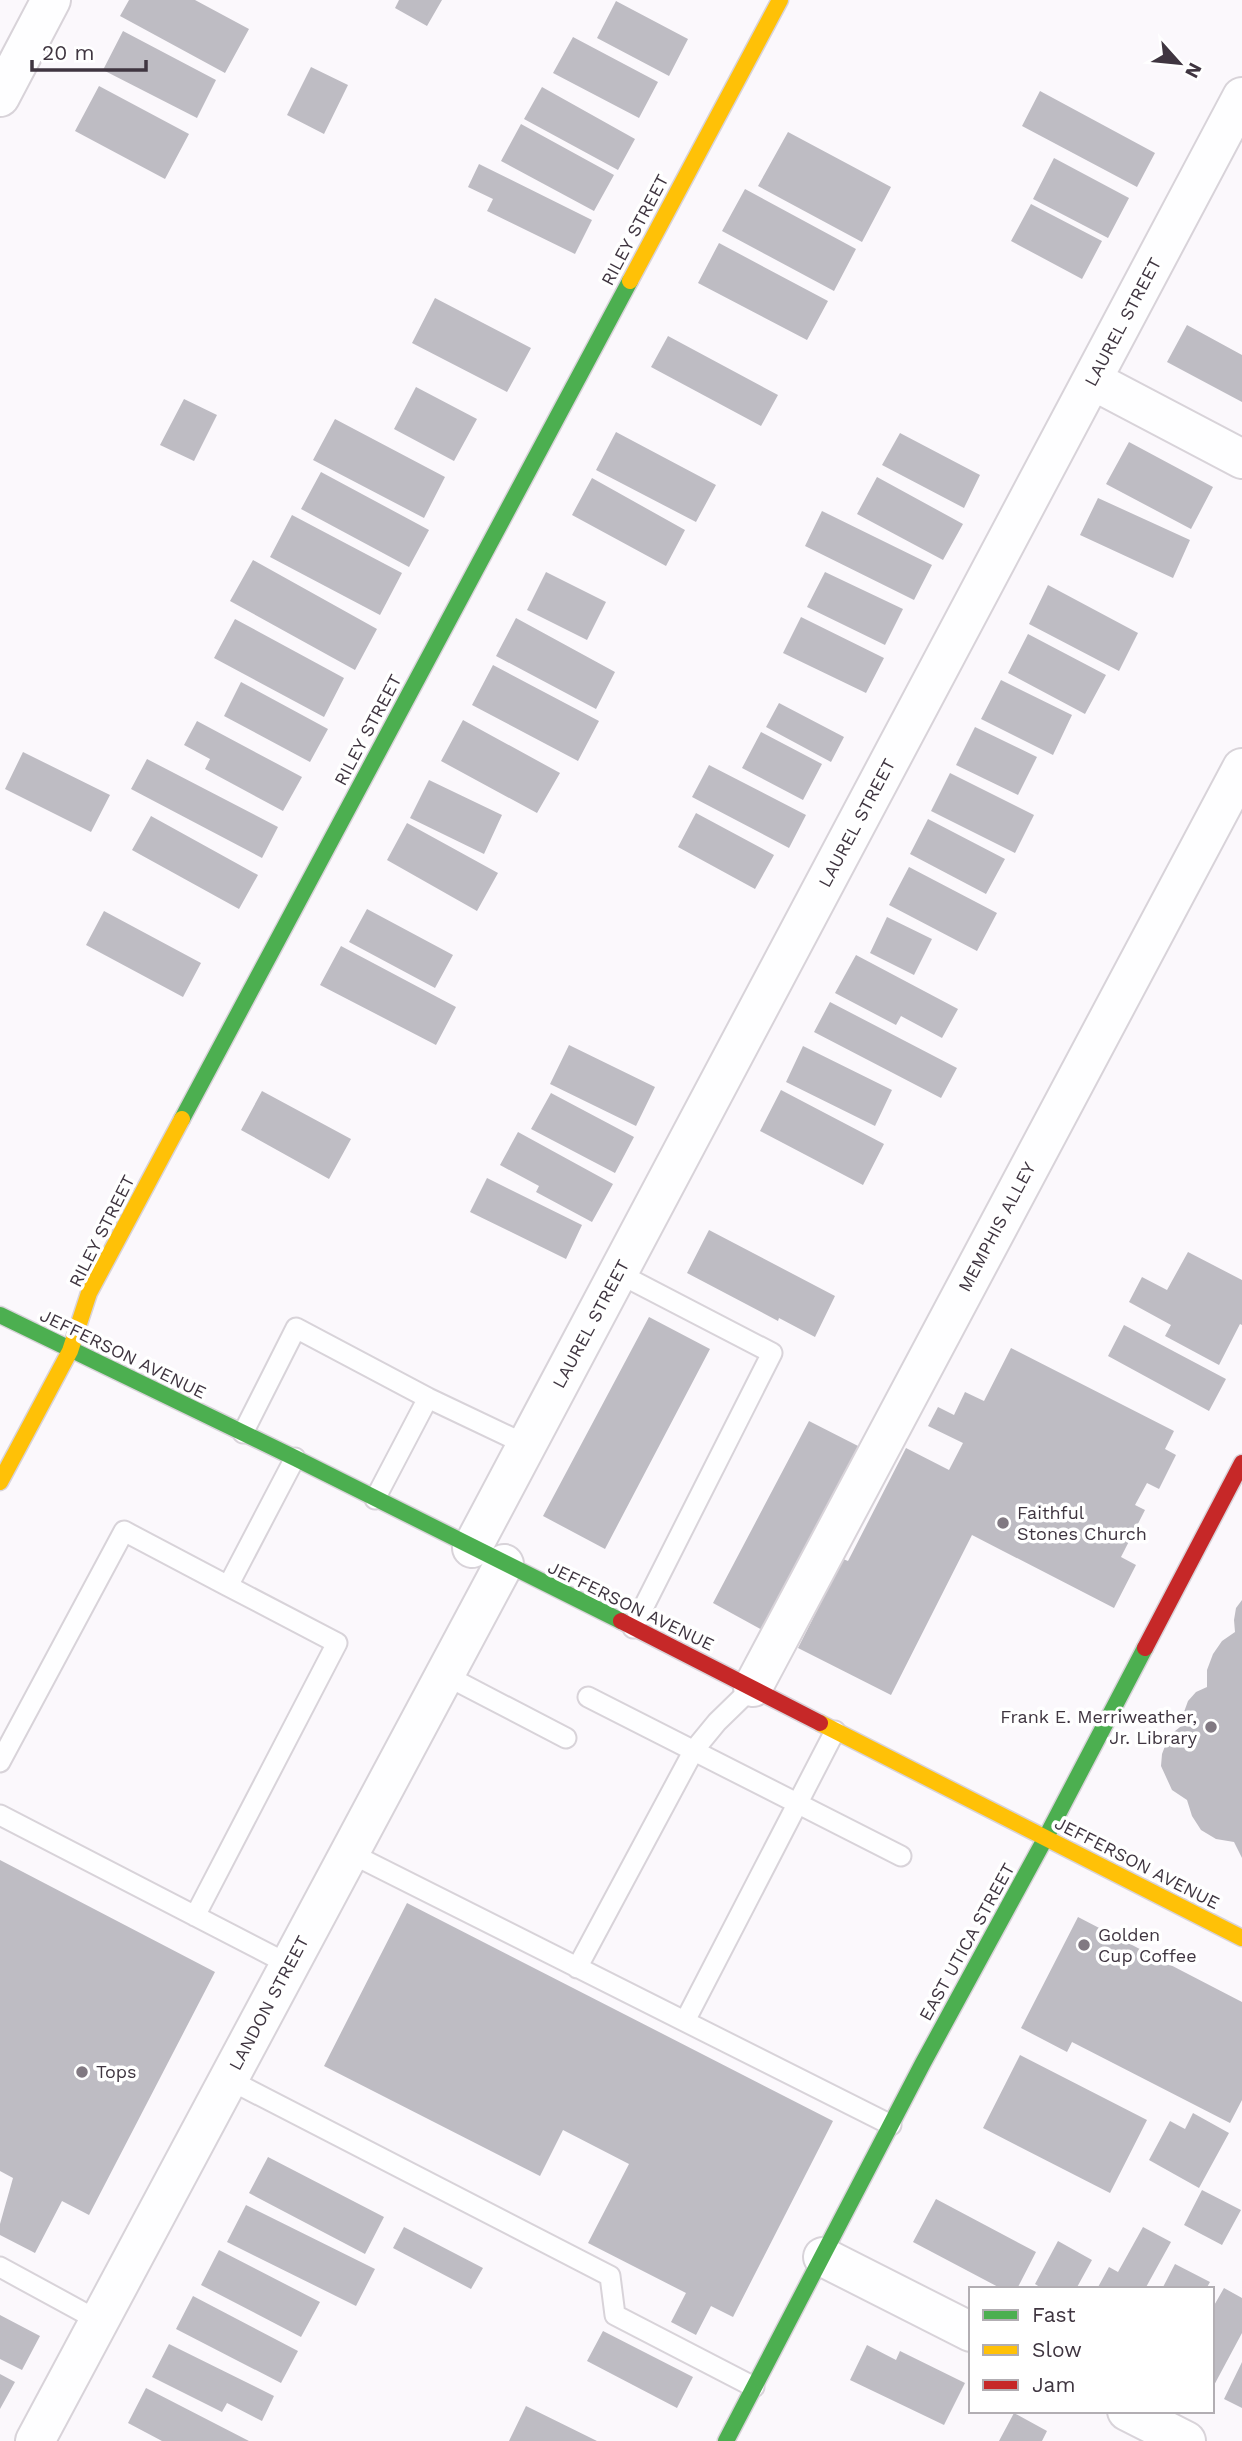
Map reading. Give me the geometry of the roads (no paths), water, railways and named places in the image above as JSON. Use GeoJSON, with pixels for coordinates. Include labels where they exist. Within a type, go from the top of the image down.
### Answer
{"type":"FeatureCollection","features":[{"type":"Feature","properties":{"kind":"street"},"geometry":{"type":"LineString","coordinates":[[0,97],[51,0]]}},
{"type":"Feature","properties":{"kind":"street","name":"RILEY STREET"},"geometry":{"type":"LineString","coordinates":[[0,1482],[70,1350],[89,1293],[780,0]]}},
{"type":"Feature","properties":{"kind":"street","name":"LAUREL STREET"},"geometry":{"type":"LineString","coordinates":[[488,1556],[527,1444],[1242,97]]}},
{"type":"Feature","properties":{"kind":"street"},"geometry":{"type":"LineString","coordinates":[[1092,380],[1242,459]]}},
{"type":"Feature","properties":{"kind":"street","name":"MEMPHIS ALLEY"},"geometry":{"type":"LineString","coordinates":[[752,1687],[1242,768]]}},
{"type":"Feature","properties":{"kind":"street","name":"JEFFERSON AVENUE"},"geometry":{"type":"LineString","coordinates":[[0,1315],[295,1458],[374,1500],[752,1687],[1242,1938]]}},
{"type":"Feature","properties":{"kind":"street","name":"EAST UTICA STREET"},"geometry":{"type":"LineString","coordinates":[[726,2441],[1242,1462]]}},
{"type":"Feature","properties":{"kind":"street","name":"LANDON STREET"},"geometry":{"type":"LineString","coordinates":[[35,2441],[445,1675],[488,1556]]}},
{"type":"Feature","properties":{"kind":"street"},"geometry":{"type":"LineString","coordinates":[[823,2256],[969,2331]]}},
{"type":"Feature","properties":{"kind":"street"},"geometry":{"type":"LineString","coordinates":[[1131,2413],[1186,2441]]}},
{"type":"Feature","properties":{"kind":"lane"},"geometry":{"type":"LineString","coordinates":[[618,1273],[772,1353],[633,1628]]}},
{"type":"Feature","properties":{"kind":"lane"},"geometry":{"type":"LineString","coordinates":[[243,1433],[296,1328],[428,1398],[527,1444]]}},
{"type":"Feature","properties":{"kind":"lane"},"geometry":{"type":"LineString","coordinates":[[374,1500],[428,1398]]}},
{"type":"Feature","properties":{"kind":"lane"},"geometry":{"type":"LineString","coordinates":[[228,1586],[295,1458]]}},
{"type":"Feature","properties":{"kind":"lane"},"geometry":{"type":"LineString","coordinates":[[0,1762],[124,1531],[337,1643],[195,1916]]}},
{"type":"Feature","properties":{"kind":"lane"},"geometry":{"type":"LineString","coordinates":[[445,1675],[566,1738]]}},
{"type":"Feature","properties":{"kind":"lane"},"geometry":{"type":"LineString","coordinates":[[578,1968],[694,1750],[717,1721],[752,1687]]}},
{"type":"Feature","properties":{"kind":"lane"},"geometry":{"type":"LineString","coordinates":[[589,1697],[901,1856]]}},
{"type":"Feature","properties":{"kind":"lane"},"geometry":{"type":"LineString","coordinates":[[685,2021],[835,1731]]}},
{"type":"Feature","properties":{"kind":"lane"},"geometry":{"type":"LineString","coordinates":[[0,1815],[290,1965]]}},
{"type":"Feature","properties":{"kind":"lane"},"geometry":{"type":"LineString","coordinates":[[350,1853],[891,2125]]}},
{"type":"Feature","properties":{"kind":"lane"},"geometry":{"type":"LineString","coordinates":[[228,2079],[610,2276],[615,2315],[754,2386]]}},
{"type":"Feature","properties":{"kind":"lane"},"geometry":{"type":"LineString","coordinates":[[0,2267],[99,2321]]}},
{"type":"Feature","properties":{"kind":"place","name":"Faithful Stones Church"},"geometry":{"type":"Point","coordinates":[1003,1523]}},
{"type":"Feature","properties":{"kind":"place","name":"Frank E. Merriweather, Jr. Library"},"geometry":{"type":"Point","coordinates":[1211,1727]}},
{"type":"Feature","properties":{"kind":"place","name":"Golden Cup Coffee"},"geometry":{"type":"Point","coordinates":[1084,1945]}},
{"type":"Feature","properties":{"kind":"place","name":"Tops"},"geometry":{"type":"Point","coordinates":[82,2072]}}]}
